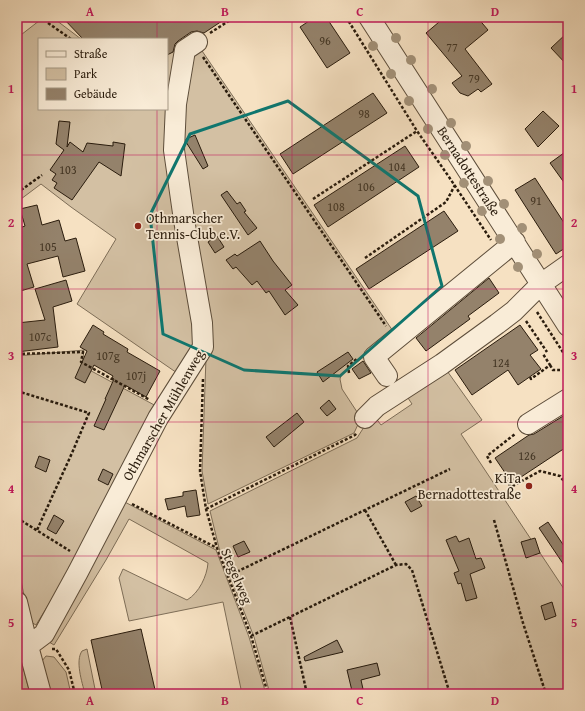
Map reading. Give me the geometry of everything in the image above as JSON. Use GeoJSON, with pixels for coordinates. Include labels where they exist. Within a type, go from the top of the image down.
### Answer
{"type":"FeatureCollection","features":[{"type":"Feature","properties":{"kind":"street","name":"Bernadottestraße"},"geometry":{"type":"LineString","coordinates":[[369,17],[507,248],[534,290],[568,326]]}},
{"type":"Feature","properties":{"kind":"street","name":"Othmarscher Mühlenweg"},"geometry":{"type":"LineString","coordinates":[[28,646],[44,634],[158,418],[203,347],[202,323],[184,220],[174,150],[176,104],[185,50],[195,42]]}},
{"type":"Feature","properties":{"kind":"street"},"geometry":{"type":"LineString","coordinates":[[387,376],[374,357],[507,248]]}},
{"type":"Feature","properties":{"kind":"street"},"geometry":{"type":"LineString","coordinates":[[365,418],[377,406],[442,364],[497,324],[514,311],[534,290],[568,265]]}},
{"type":"Feature","properties":{"kind":"street"},"geometry":{"type":"LineString","coordinates":[[528,424],[568,399]]}},
{"type":"Feature","properties":{"kind":"street"},"geometry":{"type":"LineString","coordinates":[[17,602],[41,694]]}},
{"type":"Feature","properties":{"kind":"path"},"geometry":{"type":"LineString","coordinates":[[235,17],[195,42],[387,327]]}},
{"type":"Feature","properties":{"kind":"path"},"geometry":{"type":"LineString","coordinates":[[346,17],[417,131],[455,185],[507,248]]}},
{"type":"Feature","properties":{"kind":"path"},"geometry":{"type":"LineString","coordinates":[[48,22],[70,38]]}},
{"type":"Feature","properties":{"kind":"path"},"geometry":{"type":"LineString","coordinates":[[313,199],[417,131]]}},
{"type":"Feature","properties":{"kind":"path"},"geometry":{"type":"LineString","coordinates":[[17,193],[42,175]]}},
{"type":"Feature","properties":{"kind":"path"},"geometry":{"type":"LineString","coordinates":[[365,258],[446,202],[455,185]]}},
{"type":"Feature","properties":{"kind":"path"},"geometry":{"type":"LineString","coordinates":[[534,290],[568,360]]}},
{"type":"Feature","properties":{"kind":"path"},"geometry":{"type":"LineString","coordinates":[[525,320],[547,352]]}},
{"type":"Feature","properties":{"kind":"path"},"geometry":{"type":"LineString","coordinates":[[17,354],[83,352],[81,362],[165,408]]}},
{"type":"Feature","properties":{"kind":"path"},"geometry":{"type":"LineString","coordinates":[[543,354],[553,370],[560,370]]}},
{"type":"Feature","properties":{"kind":"path"},"geometry":{"type":"LineString","coordinates":[[349,372],[348,366],[361,356]]}},
{"type":"Feature","properties":{"kind":"path"},"geometry":{"type":"LineString","coordinates":[[530,377],[531,379],[550,365]]}},
{"type":"Feature","properties":{"kind":"path"},"geometry":{"type":"LineString","coordinates":[[203,374],[200,471],[206,509],[217,548]]}},
{"type":"Feature","properties":{"kind":"path"},"geometry":{"type":"LineString","coordinates":[[17,391],[89,412],[37,530]]}},
{"type":"Feature","properties":{"kind":"path"},"geometry":{"type":"LineString","coordinates":[[206,509],[355,435],[365,418]]}},
{"type":"Feature","properties":{"kind":"path"},"geometry":{"type":"LineString","coordinates":[[491,463],[486,456],[528,424]]}},
{"type":"Feature","properties":{"kind":"path"},"geometry":{"type":"LineString","coordinates":[[228,576],[450,469]]}},
{"type":"Feature","properties":{"kind":"path"},"geometry":{"type":"LineString","coordinates":[[506,480],[511,487],[540,471],[560,476],[566,484],[568,483]]}},
{"type":"Feature","properties":{"kind":"path","name":"Stegelweg"},"geometry":{"type":"LineString","coordinates":[[118,496],[217,548],[251,636],[268,694]]}},
{"type":"Feature","properties":{"kind":"path"},"geometry":{"type":"LineString","coordinates":[[366,510],[396,565]]}},
{"type":"Feature","properties":{"kind":"path"},"geometry":{"type":"LineString","coordinates":[[17,518],[84,560]]}},
{"type":"Feature","properties":{"kind":"path"},"geometry":{"type":"LineString","coordinates":[[494,520],[522,623],[546,694]]}},
{"type":"Feature","properties":{"kind":"path"},"geometry":{"type":"LineString","coordinates":[[251,636],[396,565],[406,564],[412,570],[450,694]]}},
{"type":"Feature","properties":{"kind":"path"},"geometry":{"type":"LineString","coordinates":[[290,617],[307,694]]}},
{"type":"Feature","properties":{"kind":"path"},"geometry":{"type":"LineString","coordinates":[[28,646],[56,649],[70,670],[75,694]]}},
{"type":"Feature","properties":{"kind":"highlighted area"},"geometry":{"type":"Polygon","coordinates":[[[288,101],[418,196],[442,286],[340,376],[244,370],[163,334],[150,215],[190,134],[288,101]]]}},
{"type":"Feature","properties":{"kind":"green space","name":"Othmarscher Tennis-Club e.V."},"geometry":{"type":"Polygon","coordinates":[[[44,17],[52,17],[80,38],[38,38],[38,110],[168,110],[168,52],[178,51],[195,343],[180,375],[77,304],[116,239],[41,184],[17,202],[17,38],[44,17]]]}},
{"type":"Feature","properties":{"kind":"green space"},"geometry":{"type":"Polygon","coordinates":[[[198,45],[395,334],[342,373],[340,379],[342,389],[361,418],[354,433],[208,504],[202,471],[207,329],[181,158],[187,58],[198,45]]]}},
{"type":"Feature","properties":{"kind":"green space"},"geometry":{"type":"Polygon","coordinates":[[[84,350],[82,366],[158,407],[80,553],[36,625],[29,621],[17,560],[17,356],[84,350]]]}},
{"type":"Feature","properties":{"kind":"green space"},"geometry":{"type":"Polygon","coordinates":[[[445,368],[482,420],[461,434],[568,595],[568,694],[270,694],[254,637],[219,548],[210,511],[357,438],[372,413],[381,425],[412,404],[402,389],[445,368]]]}},
{"type":"Feature","properties":{"kind":"green space"},"geometry":{"type":"Polygon","coordinates":[[[121,500],[216,550],[249,637],[266,694],[242,694],[223,602],[129,621],[119,578],[123,569],[187,600],[199,589],[202,584],[208,563],[129,519],[106,560],[54,645],[49,642],[121,500]]]}},
{"type":"Feature","properties":{"kind":"green space"},"geometry":{"type":"Polygon","coordinates":[[[17,643],[30,694],[17,694],[17,643]]]}},
{"type":"Feature","properties":{"kind":"green space"},"geometry":{"type":"Polygon","coordinates":[[[87,649],[96,694],[85,694],[81,678],[79,666],[80,655],[82,651],[87,649]]]}},
{"type":"Feature","properties":{"kind":"green space"},"geometry":{"type":"Polygon","coordinates":[[[46,656],[54,657],[66,672],[71,694],[51,694],[42,661],[46,656]]]}},
{"type":"Feature","properties":{"kind":"building"},"geometry":{"type":"Polygon","coordinates":[[[62,17],[228,17],[204,33],[197,31],[191,32],[178,41],[175,44],[173,52],[168,54],[168,38],[82,38],[62,17]]]}},
{"type":"Feature","properties":{"kind":"building"},"geometry":{"type":"Polygon","coordinates":[[[315,17],[326,17],[350,53],[327,68],[300,27],[315,17]]]}},
{"type":"Feature","properties":{"kind":"building"},"geometry":{"type":"Polygon","coordinates":[[[445,17],[477,17],[488,30],[465,49],[492,84],[481,92],[478,89],[468,96],[460,93],[452,83],[462,76],[426,33],[445,17]]]}},
{"type":"Feature","properties":{"kind":"building"},"geometry":{"type":"Polygon","coordinates":[[[568,32],[568,66],[551,48],[568,32]]]}},
{"type":"Feature","properties":{"kind":"building"},"geometry":{"type":"Polygon","coordinates":[[[373,93],[387,113],[293,174],[280,154],[373,93]]]}},
{"type":"Feature","properties":{"kind":"building"},"geometry":{"type":"Polygon","coordinates":[[[543,111],[559,126],[538,147],[525,129],[543,111]]]}},
{"type":"Feature","properties":{"kind":"building"},"geometry":{"type":"Polygon","coordinates":[[[59,121],[70,122],[67,147],[70,142],[83,152],[87,143],[113,146],[113,142],[125,144],[121,176],[99,162],[72,200],[54,188],[57,183],[52,180],[56,174],[50,170],[64,150],[56,144],[59,121]]]}},
{"type":"Feature","properties":{"kind":"building"},"geometry":{"type":"Polygon","coordinates":[[[195,135],[208,166],[203,169],[186,142],[186,139],[195,135]]]}},
{"type":"Feature","properties":{"kind":"building"},"geometry":{"type":"Polygon","coordinates":[[[405,146],[419,167],[328,227],[314,205],[405,146]]]}},
{"type":"Feature","properties":{"kind":"building"},"geometry":{"type":"Polygon","coordinates":[[[568,150],[568,188],[550,163],[568,150]]]}},
{"type":"Feature","properties":{"kind":"building"},"geometry":{"type":"Polygon","coordinates":[[[535,178],[568,229],[568,246],[556,254],[515,190],[535,178]]]}},
{"type":"Feature","properties":{"kind":"building"},"geometry":{"type":"Polygon","coordinates":[[[227,191],[237,204],[240,202],[246,211],[244,212],[257,228],[248,235],[221,195],[227,191]]]}},
{"type":"Feature","properties":{"kind":"building"},"geometry":{"type":"Polygon","coordinates":[[[37,205],[42,225],[59,220],[65,241],[76,238],[85,271],[63,277],[58,256],[27,264],[34,287],[17,292],[17,229],[25,226],[20,209],[37,205]]]}},
{"type":"Feature","properties":{"kind":"building"},"geometry":{"type":"Polygon","coordinates":[[[444,211],[458,231],[369,289],[356,269],[444,211]]]}},
{"type":"Feature","properties":{"kind":"building"},"geometry":{"type":"Polygon","coordinates":[[[217,236],[224,247],[215,253],[208,242],[217,236]]]}},
{"type":"Feature","properties":{"kind":"building"},"geometry":{"type":"Polygon","coordinates":[[[260,241],[273,261],[292,285],[285,290],[298,305],[285,315],[269,291],[266,293],[257,281],[252,285],[236,267],[233,269],[226,260],[235,254],[237,256],[260,241]]]}},
{"type":"Feature","properties":{"kind":"building"},"geometry":{"type":"Polygon","coordinates":[[[489,278],[499,293],[468,316],[470,319],[426,351],[416,338],[489,278]]]}},
{"type":"Feature","properties":{"kind":"building"},"geometry":{"type":"Polygon","coordinates":[[[66,280],[72,301],[53,307],[58,347],[17,352],[17,323],[45,320],[35,289],[66,280]]]}},
{"type":"Feature","properties":{"kind":"building"},"geometry":{"type":"Polygon","coordinates":[[[93,325],[104,332],[103,334],[128,349],[127,352],[160,371],[146,397],[125,385],[104,430],[94,426],[114,379],[112,378],[113,376],[94,365],[85,383],[75,378],[87,351],[80,347],[93,325]]]}},
{"type":"Feature","properties":{"kind":"building"},"geometry":{"type":"Polygon","coordinates":[[[520,325],[538,350],[530,355],[541,369],[518,385],[508,370],[472,395],[455,370],[520,325]]]}},
{"type":"Feature","properties":{"kind":"building"},"geometry":{"type":"Polygon","coordinates":[[[348,352],[353,359],[323,382],[317,372],[348,352]]]}},
{"type":"Feature","properties":{"kind":"building"},"geometry":{"type":"Polygon","coordinates":[[[363,361],[371,373],[359,379],[352,369],[363,361]]]}},
{"type":"Feature","properties":{"kind":"building"},"geometry":{"type":"Polygon","coordinates":[[[329,400],[336,409],[327,416],[320,408],[329,400]]]}},
{"type":"Feature","properties":{"kind":"building"},"geometry":{"type":"Polygon","coordinates":[[[297,413],[304,422],[274,447],[266,437],[297,413]]]}},
{"type":"Feature","properties":{"kind":"building"},"geometry":{"type":"Polygon","coordinates":[[[568,413],[568,446],[512,483],[495,458],[529,435],[534,434],[568,413]]]}},
{"type":"Feature","properties":{"kind":"building"},"geometry":{"type":"Polygon","coordinates":[[[39,456],[50,460],[46,472],[35,467],[39,456]]]}},
{"type":"Feature","properties":{"kind":"building"},"geometry":{"type":"Polygon","coordinates":[[[103,469],[113,474],[108,485],[98,480],[103,469]]]}},
{"type":"Feature","properties":{"kind":"building"},"geometry":{"type":"Polygon","coordinates":[[[196,490],[200,515],[187,517],[185,506],[168,510],[165,499],[183,496],[183,492],[196,490]]]}},
{"type":"Feature","properties":{"kind":"building"},"geometry":{"type":"Polygon","coordinates":[[[416,496],[422,506],[411,512],[405,502],[416,496]]]}},
{"type":"Feature","properties":{"kind":"building"},"geometry":{"type":"Polygon","coordinates":[[[54,515],[64,521],[56,534],[47,529],[54,515]]]}},
{"type":"Feature","properties":{"kind":"building"},"geometry":{"type":"Polygon","coordinates":[[[548,522],[568,552],[568,571],[539,528],[548,522]]]}},
{"type":"Feature","properties":{"kind":"building"},"geometry":{"type":"Polygon","coordinates":[[[456,536],[459,542],[469,538],[476,559],[481,558],[485,568],[470,574],[477,598],[466,601],[461,583],[458,584],[454,573],[459,571],[446,540],[456,536]]]}},
{"type":"Feature","properties":{"kind":"building"},"geometry":{"type":"Polygon","coordinates":[[[535,538],[540,553],[526,558],[521,542],[535,538]]]}},
{"type":"Feature","properties":{"kind":"building"},"geometry":{"type":"Polygon","coordinates":[[[244,541],[250,552],[238,557],[233,546],[244,541]]]}},
{"type":"Feature","properties":{"kind":"building"},"geometry":{"type":"Polygon","coordinates":[[[552,602],[556,616],[545,620],[541,606],[552,602]]]}},
{"type":"Feature","properties":{"kind":"building"},"geometry":{"type":"Polygon","coordinates":[[[141,629],[156,694],[103,694],[91,640],[141,629]]]}},
{"type":"Feature","properties":{"kind":"building"},"geometry":{"type":"Polygon","coordinates":[[[337,640],[343,652],[305,661],[304,657],[337,640]]]}},
{"type":"Feature","properties":{"kind":"building"},"geometry":{"type":"Polygon","coordinates":[[[377,663],[380,675],[361,680],[363,689],[352,691],[347,670],[377,663]]]}},
{"type":"Feature","properties":{"kind":"place","name":"Othmarscher Tennis-Club e.V."},"geometry":{"type":"Point","coordinates":[138,226]}},
{"type":"Feature","properties":{"kind":"place","name":"KiTa Bernadottestraße"},"geometry":{"type":"Point","coordinates":[529,486]}}]}
